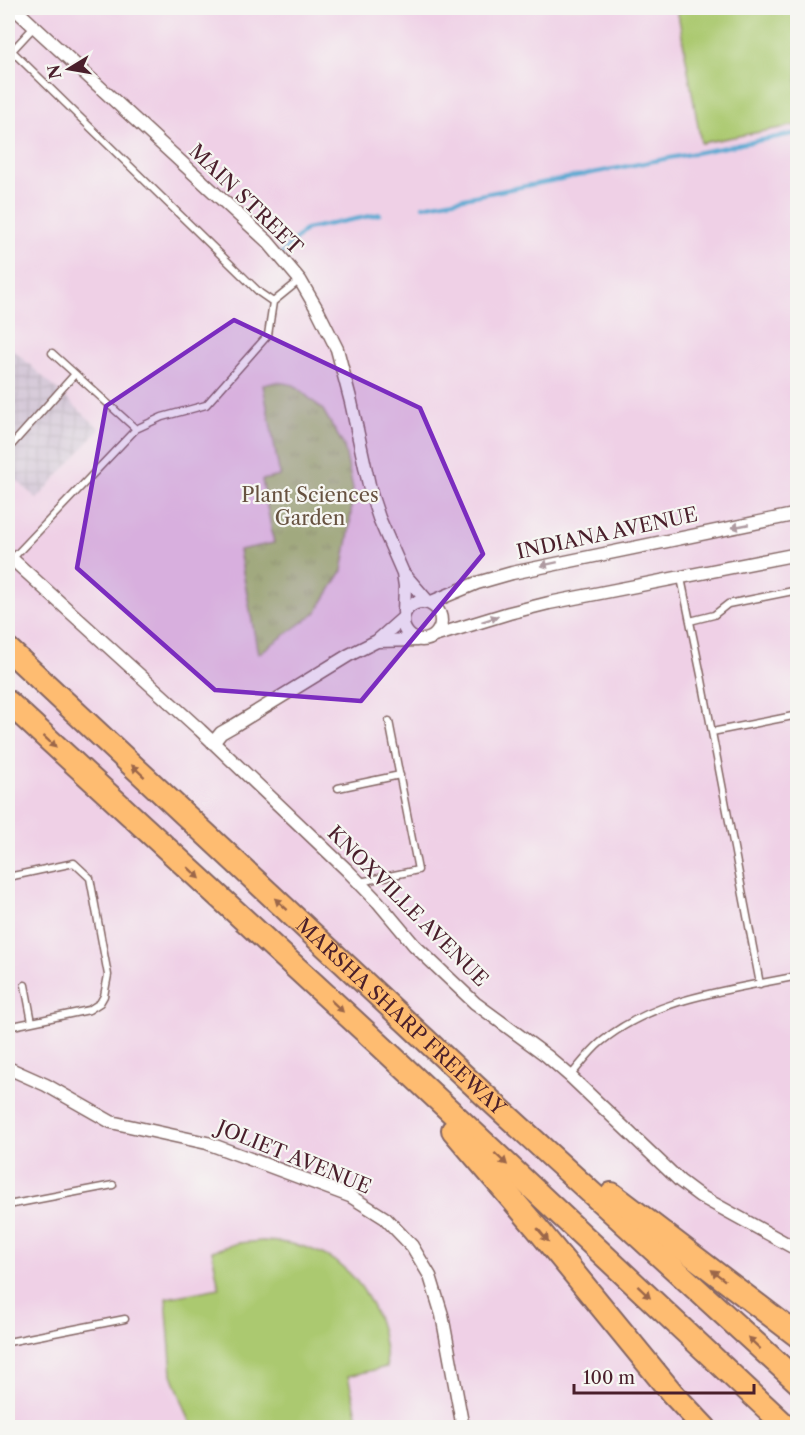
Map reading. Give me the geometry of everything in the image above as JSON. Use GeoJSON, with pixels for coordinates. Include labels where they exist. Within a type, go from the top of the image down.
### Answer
{"type":"FeatureCollection","features":[{"type":"Feature","properties":{"kind":"highway","name":"MARSHA SHARP FREEWAY"},"geometry":{"type":"LineString","coordinates":[[8,649],[492,1102],[798,1382]]}},
{"type":"Feature","properties":{"kind":"highway","name":"MARSHA SHARP FREEWAY"},"geometry":{"type":"LineString","coordinates":[[8,702],[382,1047],[788,1428]]}},
{"type":"Feature","properties":{"kind":"highway"},"geometry":{"type":"LineString","coordinates":[[382,1047],[541,1233],[672,1393],[705,1428]]}},
{"type":"Feature","properties":{"kind":"highway"},"geometry":{"type":"LineString","coordinates":[[492,1102],[798,1336]]}},
{"type":"Feature","properties":{"kind":"street","name":"MAIN STREET"},"geometry":{"type":"LineString","coordinates":[[14,8],[268,242],[300,280],[318,310],[337,350],[371,494],[403,573],[405,586],[403,615]]}},
{"type":"Feature","properties":{"kind":"street","name":"INDIANA AVENUE"},"geometry":{"type":"LineString","coordinates":[[429,603],[477,583],[512,573],[798,514]]}},
{"type":"Feature","properties":{"kind":"street"},"geometry":{"type":"LineString","coordinates":[[377,641],[429,639],[539,605],[798,554]]}},
{"type":"Feature","properties":{"kind":"street","name":"KNOXVILLE AVENUE"},"geometry":{"type":"LineString","coordinates":[[10,557],[213,743],[359,882],[414,945],[467,995],[570,1076],[687,1186],[700,1196],[798,1250]]}},
{"type":"Feature","properties":{"kind":"street","name":"MAIN STREET"},"geometry":{"type":"LineString","coordinates":[[403,573],[429,603]]}},
{"type":"Feature","properties":{"kind":"street"},"geometry":{"type":"LineString","coordinates":[[213,743],[221,733],[235,724],[349,655],[377,641],[413,603],[429,603],[436,608],[441,619],[434,636]]}},
{"type":"Feature","properties":{"kind":"street"},"geometry":{"type":"LineString","coordinates":[[403,615],[405,630],[417,640]]}},
{"type":"Feature","properties":{"kind":"street","name":"JOLIET AVENUE"},"geometry":{"type":"LineString","coordinates":[[8,1068],[46,1085],[111,1122],[207,1143],[350,1196],[385,1218],[412,1246],[430,1276],[442,1315],[463,1428]]}},
{"type":"Feature","properties":{"kind":"lane"},"geometry":{"type":"LineString","coordinates":[[34,26],[10,53],[260,293],[273,302]]}},
{"type":"Feature","properties":{"kind":"lane"},"geometry":{"type":"LineString","coordinates":[[10,557],[136,429],[162,417],[206,405],[268,335],[273,302],[300,280]]}},
{"type":"Feature","properties":{"kind":"lane"},"geometry":{"type":"LineString","coordinates":[[52,353],[136,429]]}},
{"type":"Feature","properties":{"kind":"lane"},"geometry":{"type":"LineString","coordinates":[[8,449],[75,374]]}},
{"type":"Feature","properties":{"kind":"lane"},"geometry":{"type":"LineString","coordinates":[[681,578],[760,984]]}},
{"type":"Feature","properties":{"kind":"lane"},"geometry":{"type":"LineString","coordinates":[[690,621],[714,615],[728,604],[798,590]]}},
{"type":"Feature","properties":{"kind":"lane"},"geometry":{"type":"LineString","coordinates":[[712,732],[798,715]]}},
{"type":"Feature","properties":{"kind":"lane"},"geometry":{"type":"LineString","coordinates":[[359,882],[418,870],[389,721]]}},
{"type":"Feature","properties":{"kind":"lane"},"geometry":{"type":"LineString","coordinates":[[338,788],[400,775]]}},
{"type":"Feature","properties":{"kind":"lane"},"geometry":{"type":"LineString","coordinates":[[8,877],[74,863],[90,878],[108,975],[104,996],[95,1008],[8,1027]]}},
{"type":"Feature","properties":{"kind":"lane"},"geometry":{"type":"LineString","coordinates":[[570,1076],[600,1043],[628,1023],[654,1010],[677,1002],[798,976]]}},
{"type":"Feature","properties":{"kind":"lane"},"geometry":{"type":"LineString","coordinates":[[25,985],[32,1022]]}},
{"type":"Feature","properties":{"kind":"lane"},"geometry":{"type":"LineString","coordinates":[[8,1205],[113,1185]]}},
{"type":"Feature","properties":{"kind":"lane"},"geometry":{"type":"LineString","coordinates":[[8,1342],[125,1319]]}},
{"type":"Feature","properties":{"kind":"highlighted area"},"geometry":{"type":"Polygon","coordinates":[[[234,320],[420,408],[483,554],[361,701],[215,690],[77,568],[106,406],[234,320]]]}},
{"type":"Feature","properties":{"kind":"shaded area"},"geometry":{"type":"Polygon","coordinates":[[[8,8],[797,8],[797,1427],[8,1427],[8,8]]]}},
{"type":"Feature","properties":{"kind":"shaded area"},"geometry":{"type":"Polygon","coordinates":[[[8,345],[100,429],[37,499],[8,472],[8,345]]]}},
{"type":"Feature","properties":{"kind":"green space"},"geometry":{"type":"Polygon","coordinates":[[[677,8],[797,8],[797,125],[701,143],[677,8]]]}},
{"type":"Feature","properties":{"kind":"green space","name":"Plant Sciences Garden"},"geometry":{"type":"Polygon","coordinates":[[[277,382],[294,385],[323,410],[344,446],[353,489],[349,533],[342,571],[316,613],[258,654],[239,550],[274,543],[262,480],[280,476],[263,385],[277,382]]]}},
{"type":"Feature","properties":{"kind":"green space"},"geometry":{"type":"Polygon","coordinates":[[[283,1242],[319,1252],[348,1272],[371,1302],[381,1327],[387,1367],[348,1376],[360,1427],[192,1427],[172,1374],[166,1298],[219,1288],[212,1251],[238,1243],[283,1242]]]}},
{"type":"Feature","properties":{"kind":"waterway"},"geometry":{"type":"LineString","coordinates":[[423,206],[798,133]]}},
{"type":"Feature","properties":{"kind":"waterway"},"geometry":{"type":"LineString","coordinates":[[280,255],[306,229],[380,214]]}}]}
